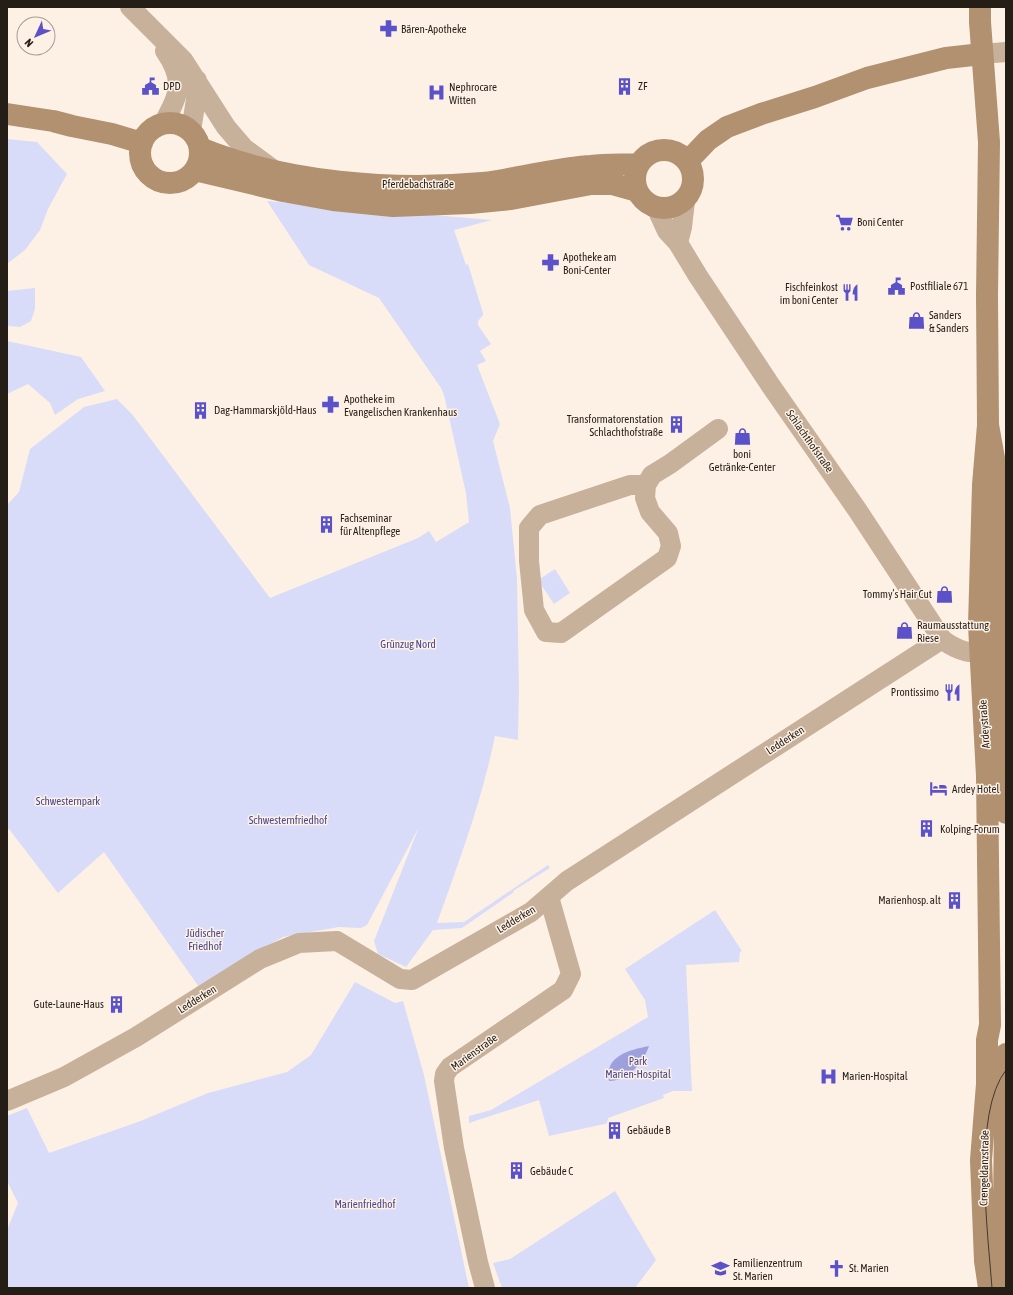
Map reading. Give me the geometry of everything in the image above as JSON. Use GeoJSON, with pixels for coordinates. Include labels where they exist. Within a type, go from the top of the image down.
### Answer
{"type":"FeatureCollection","features":[{"type":"Feature","properties":{"kind":"main road"},"geometry":{"type":"LineString","coordinates":[[980,7],[989,142],[987,296],[988,424],[997,475],[1006,813]]}},
{"type":"Feature","properties":{"kind":"main road"},"geometry":{"type":"LineString","coordinates":[[688,161],[708,140],[727,127],[761,114],[814,98],[867,78],[946,58],[982,54]]}},
{"type":"Feature","properties":{"kind":"main road"},"geometry":{"type":"LineString","coordinates":[[7,114],[53,121],[112,134],[142,143]]}},
{"type":"Feature","properties":{"kind":"main road"},"geometry":{"type":"LineString","coordinates":[[173,123],[182,126],[195,140],[200,156],[195,170],[188,177],[170,183],[161,182],[153,178],[146,171],[141,162],[140,152],[142,143],[147,134],[154,128],[163,124],[173,123]]}},
{"type":"Feature","properties":{"kind":"main road","name":"Pferdebachstraße"},"geometry":{"type":"LineString","coordinates":[[195,140],[221,157],[270,179]]}},
{"type":"Feature","properties":{"kind":"main road"},"geometry":{"type":"LineString","coordinates":[[662,150],[676,152],[688,161],[694,178],[690,193],[685,201],[671,208],[656,207],[648,204],[642,198],[638,191],[635,177],[639,164],[646,156],[652,152],[662,150]]}},
{"type":"Feature","properties":{"kind":"main road","name":"Pferdebachstraße"},"geometry":{"type":"LineString","coordinates":[[195,170],[270,179],[321,179],[388,185],[435,185],[490,182],[592,165],[639,164]]}},
{"type":"Feature","properties":{"kind":"main road"},"geometry":{"type":"LineString","coordinates":[[270,179],[333,200],[393,206],[470,203],[510,199],[591,184],[612,184],[638,191]]}},
{"type":"Feature","properties":{"kind":"main road","name":"Ardeystraße"},"geometry":{"type":"LineString","coordinates":[[987,1084],[987,1040],[990,1025],[986,747],[979,625],[983,485],[988,424]]}},
{"type":"Feature","properties":{"kind":"main road","name":"Ardeystraße"},"geometry":{"type":"LineString","coordinates":[[990,1025],[997,1040],[1006,1053]]}},
{"type":"Feature","properties":{"kind":"main road","name":"Crengeldanzstraße"},"geometry":{"type":"LineString","coordinates":[[989,1288],[984,1246],[981,1160],[987,1084],[1006,1053]]}},
{"type":"Feature","properties":{"kind":"main road","name":"Crengeldanzstraße"},"geometry":{"type":"LineString","coordinates":[[1006,1053],[1004,1084],[1004,1208],[1006,1284]]}},
{"type":"Feature","properties":{"kind":"main road"},"geometry":{"type":"LineString","coordinates":[[983,1136],[993,1137],[999,1141],[1005,1138]]}},
{"type":"Feature","properties":{"kind":"street"},"geometry":{"type":"LineString","coordinates":[[130,7],[184,60],[226,127],[270,179]]}},
{"type":"Feature","properties":{"kind":"street"},"geometry":{"type":"LineString","coordinates":[[145,23],[174,64],[179,82],[176,100],[163,124]]}},
{"type":"Feature","properties":{"kind":"street"},"geometry":{"type":"LineString","coordinates":[[982,54],[1006,52]]}},
{"type":"Feature","properties":{"kind":"street"},"geometry":{"type":"LineString","coordinates":[[195,140],[197,80]]}},
{"type":"Feature","properties":{"kind":"street"},"geometry":{"type":"LineString","coordinates":[[678,243],[682,227],[685,201]]}},
{"type":"Feature","properties":{"kind":"street","name":"Schlachthofstraße"},"geometry":{"type":"LineString","coordinates":[[656,207],[667,231],[678,243],[698,276],[771,386],[858,511],[942,639]]}},
{"type":"Feature","properties":{"kind":"street"},"geometry":{"type":"LineString","coordinates":[[646,485],[630,485],[540,515],[529,528],[534,610],[546,632],[561,633],[667,558],[671,546],[668,533],[650,512],[645,498],[646,485],[652,475],[670,464],[718,429]]}},
{"type":"Feature","properties":{"kind":"street"},"geometry":{"type":"LineString","coordinates":[[979,625],[1002,629]]}},
{"type":"Feature","properties":{"kind":"street"},"geometry":{"type":"LineString","coordinates":[[942,639],[949,645],[956,648],[971,652],[980,652],[1002,629]]}},
{"type":"Feature","properties":{"kind":"street","name":"Ledderken"},"geometry":{"type":"LineString","coordinates":[[7,1101],[64,1077],[136,1037],[260,959],[299,943],[336,941],[356,951],[400,979],[412,980],[531,912],[567,881],[942,639]]}},
{"type":"Feature","properties":{"kind":"street","name":"Marienstraße"},"geometry":{"type":"LineString","coordinates":[[485,1288],[477,1260],[454,1148],[444,1080],[445,1074],[450,1067],[563,990],[571,974],[549,897]]}},
{"type":"Feature","properties":{"kind":"green space"},"geometry":{"type":"Polygon","coordinates":[[[7,139],[37,142],[67,174],[48,209],[40,230],[25,250],[7,264],[7,139]]]}},
{"type":"Feature","properties":{"kind":"green space"},"geometry":{"type":"Polygon","coordinates":[[[267,201],[492,220],[454,230],[466,265],[468,264],[483,313],[478,321],[478,325],[491,344],[480,351],[486,361],[477,365],[500,424],[493,441],[510,508],[517,579],[519,690],[518,740],[495,736],[477,807],[437,923],[464,922],[548,865],[550,868],[513,891],[514,892],[462,928],[433,930],[406,967],[378,954],[374,941],[419,827],[367,925],[361,928],[339,927],[283,937],[199,987],[104,852],[58,893],[9,829],[7,830],[7,505],[19,492],[30,449],[84,407],[117,399],[132,414],[270,598],[418,538],[429,531],[436,542],[469,522],[466,493],[444,395],[441,388],[379,298],[309,265],[267,201]]]}},
{"type":"Feature","properties":{"kind":"green space"},"geometry":{"type":"Polygon","coordinates":[[[35,288],[35,309],[31,321],[20,327],[7,325],[7,291],[35,288]]]}},
{"type":"Feature","properties":{"kind":"green space"},"geometry":{"type":"Polygon","coordinates":[[[7,341],[81,357],[105,391],[78,399],[55,415],[50,403],[28,384],[7,394],[7,341]]]}},
{"type":"Feature","properties":{"kind":"green space"},"geometry":{"type":"Polygon","coordinates":[[[555,569],[570,593],[554,604],[538,580],[555,569]]]}},
{"type":"Feature","properties":{"kind":"green space","name":"Park Marien-Hospital"},"geometry":{"type":"Polygon","coordinates":[[[715,910],[742,951],[740,952],[739,962],[686,965],[692,1091],[673,1091],[663,1095],[664,1098],[608,1118],[609,1123],[549,1136],[539,1100],[469,1123],[469,1116],[491,1110],[648,1017],[645,1000],[625,969],[715,910]]]}},
{"type":"Feature","properties":{"kind":"green space","name":"Marienfriedhof"},"geometry":{"type":"Polygon","coordinates":[[[355,982],[395,1003],[403,1001],[424,1075],[469,1288],[7,1288],[7,1230],[18,1203],[7,1181],[7,1116],[27,1108],[49,1153],[138,1122],[208,1093],[287,1072],[311,1055],[355,982]]]}},
{"type":"Feature","properties":{"kind":"green space"},"geometry":{"type":"Polygon","coordinates":[[[615,1191],[656,1260],[635,1288],[502,1288],[493,1263],[510,1259],[615,1191]]]}},
{"type":"Feature","properties":{"kind":"water"},"geometry":{"type":"Polygon","coordinates":[[[649,1046],[643,1059],[634,1070],[622,1078],[609,1081],[608,1072],[614,1060],[626,1052],[649,1046]]]}},
{"type":"Feature","properties":{"kind":"tram line"},"geometry":{"type":"LineString","coordinates":[[992,1288],[986,1206],[986,1143],[989,1114],[995,1089],[1006,1070]]}},
{"type":"Feature","properties":{"kind":"place","name":"Bären-Apotheke"},"geometry":{"type":"Point","coordinates":[388,29]}},
{"type":"Feature","properties":{"kind":"place","name":"DPD"},"geometry":{"type":"Point","coordinates":[150,86]}},
{"type":"Feature","properties":{"kind":"place","name":"ZF"},"geometry":{"type":"Point","coordinates":[625,86]}},
{"type":"Feature","properties":{"kind":"place","name":"Nephrocare Witten"},"geometry":{"type":"Point","coordinates":[436,93]}},
{"type":"Feature","properties":{"kind":"place","name":"Boni Center"},"geometry":{"type":"Point","coordinates":[844,222]}},
{"type":"Feature","properties":{"kind":"place","name":"Apotheke am Boni-Center"},"geometry":{"type":"Point","coordinates":[550,263]}},
{"type":"Feature","properties":{"kind":"place","name":"Postfiliale 671"},"geometry":{"type":"Point","coordinates":[897,286]}},
{"type":"Feature","properties":{"kind":"place","name":"Fischfeinkost im boni Center"},"geometry":{"type":"Point","coordinates":[851,293]}},
{"type":"Feature","properties":{"kind":"place","name":"Sanders & Sanders"},"geometry":{"type":"Point","coordinates":[916,321]}},
{"type":"Feature","properties":{"kind":"place","name":"Apotheke im Evangelischen Krankenhaus"},"geometry":{"type":"Point","coordinates":[331,405]}},
{"type":"Feature","properties":{"kind":"place","name":"Dag-Hammarskjöld-Haus"},"geometry":{"type":"Point","coordinates":[201,410]}},
{"type":"Feature","properties":{"kind":"place","name":"Transformatorenstation Schlachthofstraße"},"geometry":{"type":"Point","coordinates":[676,425]}},
{"type":"Feature","properties":{"kind":"place","name":"boni Getränke-Center"},"geometry":{"type":"Point","coordinates":[742,436]}},
{"type":"Feature","properties":{"kind":"place","name":"Fachseminar für Altenpflege"},"geometry":{"type":"Point","coordinates":[327,524]}},
{"type":"Feature","properties":{"kind":"place","name":"Tommy’s Hair Cut"},"geometry":{"type":"Point","coordinates":[945,594]}},
{"type":"Feature","properties":{"kind":"place","name":"Raumausstattung Riese"},"geometry":{"type":"Point","coordinates":[904,631]}},
{"type":"Feature","properties":{"kind":"place","name":"Prontissimo"},"geometry":{"type":"Point","coordinates":[952,692]}},
{"type":"Feature","properties":{"kind":"place","name":"Ardey Hotel"},"geometry":{"type":"Point","coordinates":[939,789]}},
{"type":"Feature","properties":{"kind":"place","name":"Kolping-Forum"},"geometry":{"type":"Point","coordinates":[927,829]}},
{"type":"Feature","properties":{"kind":"place","name":"Marienhosp. alt"},"geometry":{"type":"Point","coordinates":[954,900]}},
{"type":"Feature","properties":{"kind":"place","name":"Gute-Laune-Haus"},"geometry":{"type":"Point","coordinates":[117,1004]}},
{"type":"Feature","properties":{"kind":"place","name":"Marien-Hospital"},"geometry":{"type":"Point","coordinates":[829,1076]}},
{"type":"Feature","properties":{"kind":"place","name":"Gebäude B"},"geometry":{"type":"Point","coordinates":[614,1130]}},
{"type":"Feature","properties":{"kind":"place","name":"Gebäude C"},"geometry":{"type":"Point","coordinates":[517,1171]}},
{"type":"Feature","properties":{"kind":"place","name":"St. Marien"},"geometry":{"type":"Point","coordinates":[836,1268]}},
{"type":"Feature","properties":{"kind":"place","name":"Familienzentrum St. Marien"},"geometry":{"type":"Point","coordinates":[720,1269]}},
{"type":"Feature","properties":{"kind":"park label","name":"Grünzug Nord"},"geometry":{"type":"Point","coordinates":[408,644]}},
{"type":"Feature","properties":{"kind":"park label","name":"Schwesternpark"},"geometry":{"type":"Point","coordinates":[68,801]}},
{"type":"Feature","properties":{"kind":"park label","name":"Schwesternfriedhof"},"geometry":{"type":"Point","coordinates":[288,820]}},
{"type":"Feature","properties":{"kind":"park label","name":"Jüdischer Friedhof"},"geometry":{"type":"Point","coordinates":[205,939]}}]}
